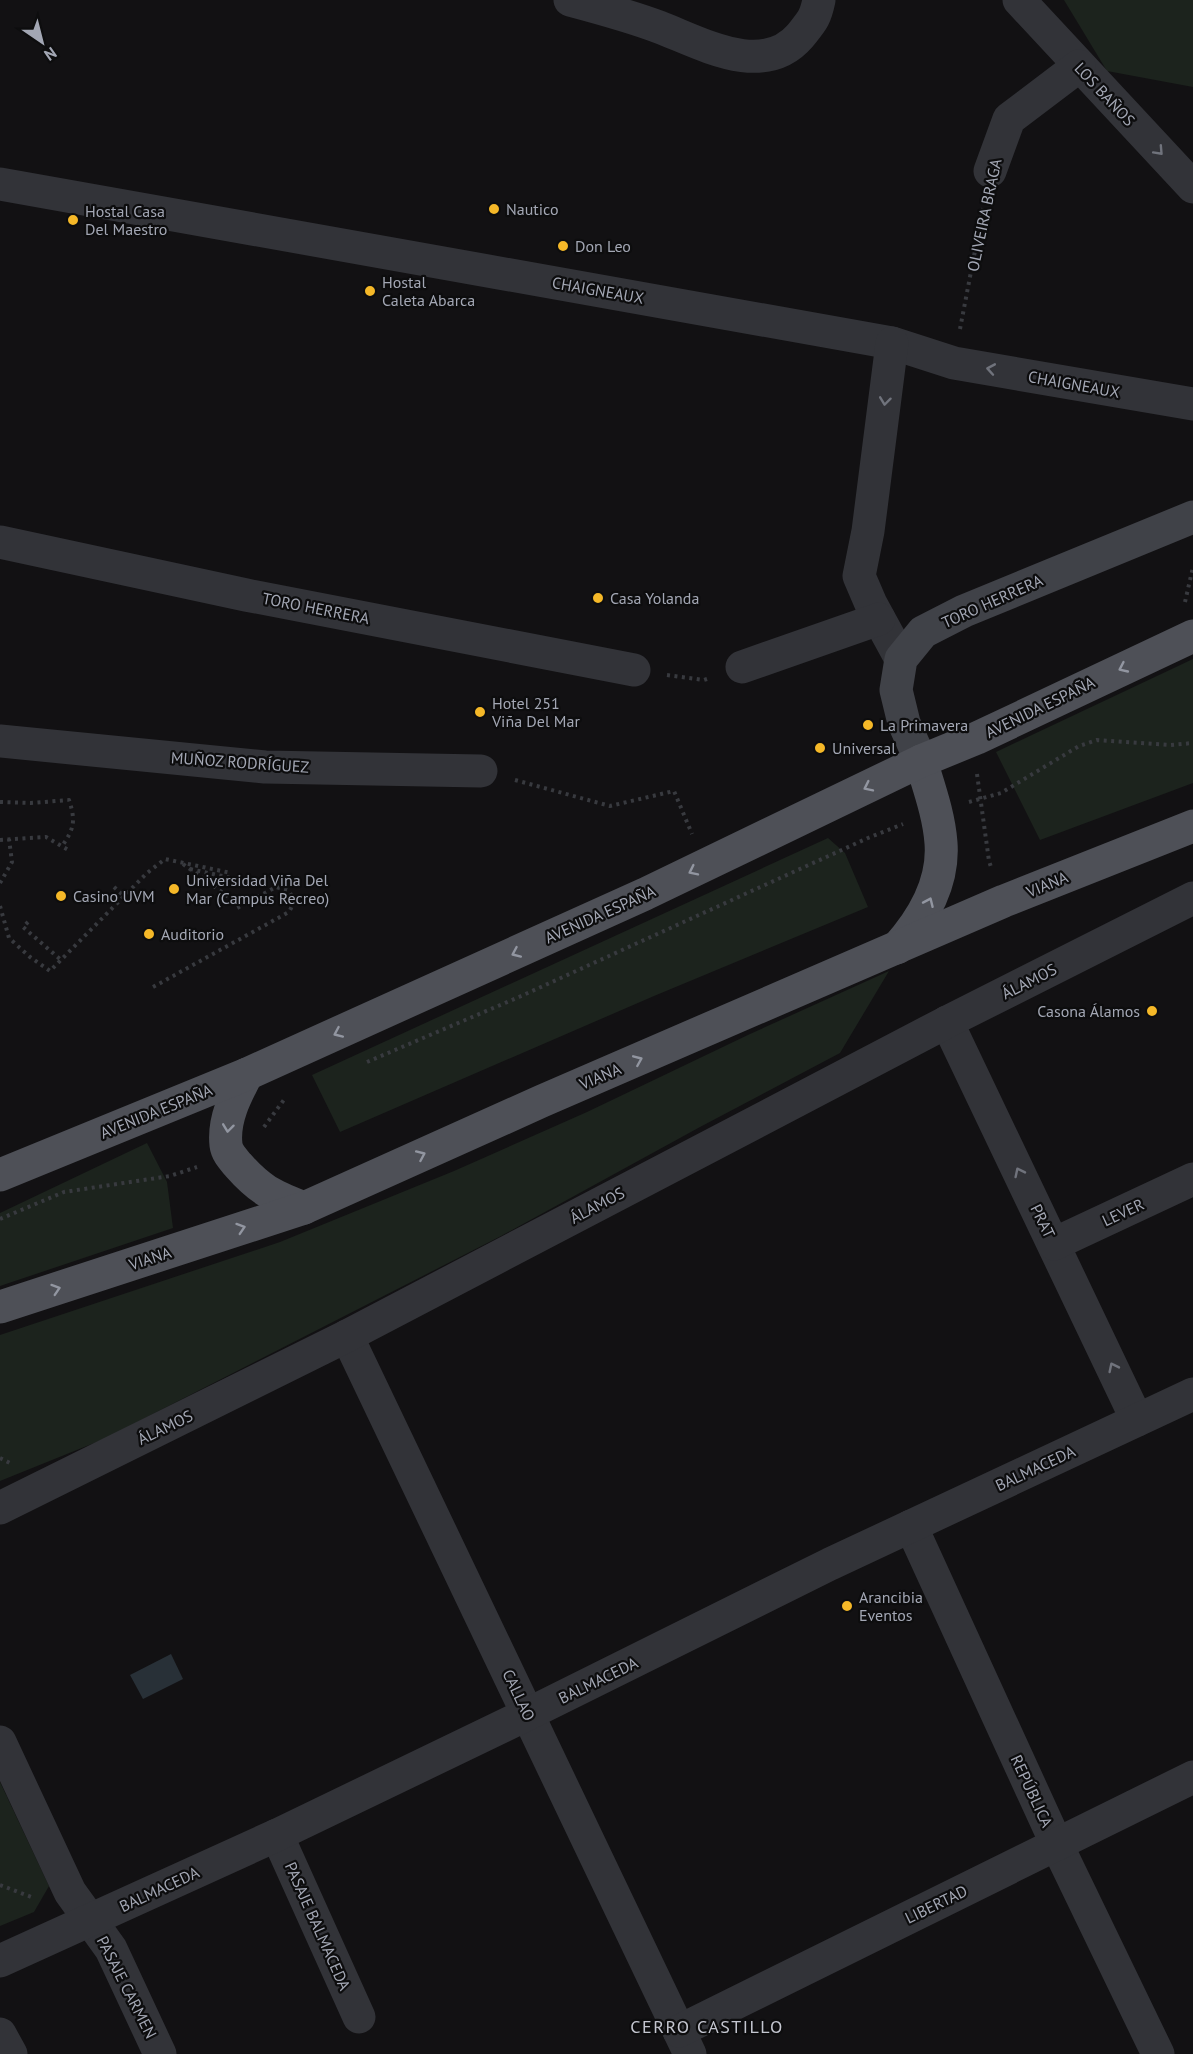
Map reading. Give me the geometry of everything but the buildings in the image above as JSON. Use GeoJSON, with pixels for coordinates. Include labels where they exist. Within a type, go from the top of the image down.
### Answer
{"type":"FeatureCollection","features":[{"type":"Feature","properties":{"kind":"main road","name":"AVENIDA ESPAÑA"},"geometry":{"type":"LineString","coordinates":[[0,1175],[247,1074],[645,894],[921,761],[1193,636]]}},
{"type":"Feature","properties":{"kind":"main road"},"geometry":{"type":"LineString","coordinates":[[896,949],[911,933],[923,914],[933,893],[939,869],[941,844],[936,811],[921,761]]}},
{"type":"Feature","properties":{"kind":"main road","name":"VIANA"},"geometry":{"type":"LineString","coordinates":[[0,1307],[304,1208],[542,1101],[1004,901],[1193,826]]}},
{"type":"Feature","properties":{"kind":"main road"},"geometry":{"type":"LineString","coordinates":[[247,1074],[232,1104],[226,1146],[231,1156],[254,1184],[271,1195],[304,1208]]}},
{"type":"Feature","properties":{"kind":"street"},"geometry":{"type":"LineString","coordinates":[[570,0],[659,27],[697,44],[738,56],[766,55],[791,46],[816,17],[819,0]]}},
{"type":"Feature","properties":{"kind":"street","name":"LOS BAÑOS"},"geometry":{"type":"LineString","coordinates":[[1019,0],[1193,187]]}},
{"type":"Feature","properties":{"kind":"street","name":"OLIVEIRA BRAGA"},"geometry":{"type":"LineString","coordinates":[[990,171],[1009,119],[1079,66]]}},
{"type":"Feature","properties":{"kind":"street","name":"CHAIGNEAUX"},"geometry":{"type":"LineString","coordinates":[[0,184],[892,343],[954,363],[1193,404]]}},
{"type":"Feature","properties":{"kind":"street"},"geometry":{"type":"LineString","coordinates":[[892,343],[868,531],[859,576],[901,659],[896,690],[904,723],[921,761]]}},
{"type":"Feature","properties":{"kind":"street","name":"TORO HERRERA"},"geometry":{"type":"LineString","coordinates":[[901,659],[923,632],[964,610],[1193,517]]}},
{"type":"Feature","properties":{"kind":"street","name":"TORO HERRERA"},"geometry":{"type":"LineString","coordinates":[[0,542],[246,595],[634,670]]}},
{"type":"Feature","properties":{"kind":"street"},"geometry":{"type":"LineString","coordinates":[[742,667],[879,619]]}},
{"type":"Feature","properties":{"kind":"street","name":"MUÑOZ RODRÍGUEZ"},"geometry":{"type":"LineString","coordinates":[[0,741],[265,767],[481,771]]}},
{"type":"Feature","properties":{"kind":"street","name":"ÁLAMOS"},"geometry":{"type":"LineString","coordinates":[[0,1508],[347,1336],[946,1022],[1193,898]]}},
{"type":"Feature","properties":{"kind":"street","name":"PRAT"},"geometry":{"type":"LineString","coordinates":[[946,1022],[1137,1420]]}},
{"type":"Feature","properties":{"kind":"street","name":"LEVER"},"geometry":{"type":"LineString","coordinates":[[1054,1244],[1193,1179]]}},
{"type":"Feature","properties":{"kind":"street","name":"CALLAO"},"geometry":{"type":"LineString","coordinates":[[347,1336],[685,2043]]}},
{"type":"Feature","properties":{"kind":"street","name":"BALMACEDA"},"geometry":{"type":"LineString","coordinates":[[0,1961],[277,1834],[911,1526],[1193,1394]]}},
{"type":"Feature","properties":{"kind":"street","name":"REPÚBLICA"},"geometry":{"type":"LineString","coordinates":[[911,1526],[1057,1845],[1158,2054]]}},
{"type":"Feature","properties":{"kind":"street"},"geometry":{"type":"LineString","coordinates":[[0,1742],[66,1886],[91,1920]]}},
{"type":"Feature","properties":{"kind":"street","name":"LIBERTAD"},"geometry":{"type":"LineString","coordinates":[[685,2043],[1057,1845],[1193,1777]]}},
{"type":"Feature","properties":{"kind":"street","name":"PASAJE BALMACEDA"},"geometry":{"type":"LineString","coordinates":[[277,1834],[360,2017]]}},
{"type":"Feature","properties":{"kind":"street","name":"PASAJE CARMEN"},"geometry":{"type":"LineString","coordinates":[[91,1920],[111,1949],[160,2054]]}},
{"type":"Feature","properties":{"kind":"street"},"geometry":{"type":"LineString","coordinates":[[0,2034],[11,2054]]}},
{"type":"Feature","properties":{"kind":"path","name":"OLIVEIRA BRAGA"},"geometry":{"type":"LineString","coordinates":[[954,363],[990,171]]}},
{"type":"Feature","properties":{"kind":"path"},"geometry":{"type":"LineString","coordinates":[[634,670],[704,680],[742,667]]}},
{"type":"Feature","properties":{"kind":"path"},"geometry":{"type":"LineString","coordinates":[[361,1064],[519,997],[868,838],[936,811],[1001,793],[1079,746],[1097,740],[1172,745],[1193,743]]}},
{"type":"Feature","properties":{"kind":"path"},"geometry":{"type":"LineString","coordinates":[[964,743],[977,773],[989,861],[1004,901]]}},
{"type":"Feature","properties":{"kind":"path"},"geometry":{"type":"LineString","coordinates":[[481,771],[610,806],[674,791],[705,866]]}},
{"type":"Feature","properties":{"kind":"path"},"geometry":{"type":"LineString","coordinates":[[0,802],[31,803],[69,800],[73,812],[73,831],[62,846]]}},
{"type":"Feature","properties":{"kind":"path"},"geometry":{"type":"LineString","coordinates":[[0,840],[46,837],[70,851]]}},
{"type":"Feature","properties":{"kind":"path"},"geometry":{"type":"LineString","coordinates":[[0,883],[12,862],[9,839]]}},
{"type":"Feature","properties":{"kind":"path"},"geometry":{"type":"LineString","coordinates":[[0,906],[9,938],[50,971],[147,873],[165,859],[231,873]]}},
{"type":"Feature","properties":{"kind":"path"},"geometry":{"type":"LineString","coordinates":[[153,987],[289,912],[293,904],[288,890],[276,887],[239,907],[180,862]]}},
{"type":"Feature","properties":{"kind":"path"},"geometry":{"type":"LineString","coordinates":[[190,869],[268,886]]}},
{"type":"Feature","properties":{"kind":"path"},"geometry":{"type":"LineString","coordinates":[[114,887],[125,897]]}},
{"type":"Feature","properties":{"kind":"path"},"geometry":{"type":"LineString","coordinates":[[28,922],[23,927],[61,960]]}},
{"type":"Feature","properties":{"kind":"path"},"geometry":{"type":"LineString","coordinates":[[0,1218],[64,1192],[170,1176],[231,1156],[264,1127],[286,1096]]}},
{"type":"Feature","properties":{"kind":"shaded area"},"geometry":{"type":"Polygon","coordinates":[[[1064,0],[1193,0],[1193,87],[1107,71],[1064,0]]]}},
{"type":"Feature","properties":{"kind":"shaded area"},"geometry":{"type":"Polygon","coordinates":[[[1193,659],[1193,783],[1040,840],[996,752],[1193,659]]]}},
{"type":"Feature","properties":{"kind":"shaded area"},"geometry":{"type":"Polygon","coordinates":[[[828,838],[845,853],[868,907],[654,996],[340,1132],[312,1075],[828,838]]]}},
{"type":"Feature","properties":{"kind":"shaded area"},"geometry":{"type":"Polygon","coordinates":[[[889,971],[840,1053],[501,1236],[104,1439],[0,1481],[0,1335],[280,1242],[454,1171],[587,1112],[889,971]]]}},
{"type":"Feature","properties":{"kind":"shaded area"},"geometry":{"type":"Polygon","coordinates":[[[147,1143],[167,1182],[173,1228],[0,1286],[0,1213],[147,1143]]]}},
{"type":"Feature","properties":{"kind":"shaded area"},"geometry":{"type":"Polygon","coordinates":[[[171,1654],[183,1679],[143,1699],[130,1675],[171,1654]]]}},
{"type":"Feature","properties":{"kind":"shaded area"},"geometry":{"type":"Polygon","coordinates":[[[0,1782],[49,1886],[34,1912],[0,1926],[0,1782]]]}},
{"type":"Feature","properties":{"kind":"place","name":"Nautico"},"geometry":{"type":"Point","coordinates":[494,209]}},
{"type":"Feature","properties":{"kind":"place","name":"Hostal Casa Del Maestro"},"geometry":{"type":"Point","coordinates":[73,220]}},
{"type":"Feature","properties":{"kind":"place","name":"Don Leo"},"geometry":{"type":"Point","coordinates":[563,246]}},
{"type":"Feature","properties":{"kind":"place","name":"Hostal Caleta Abarca"},"geometry":{"type":"Point","coordinates":[370,291]}},
{"type":"Feature","properties":{"kind":"place","name":"Casa Yolanda"},"geometry":{"type":"Point","coordinates":[598,598]}},
{"type":"Feature","properties":{"kind":"place","name":"Hotel 251 Viña Del Mar"},"geometry":{"type":"Point","coordinates":[480,712]}},
{"type":"Feature","properties":{"kind":"place","name":"La Primavera"},"geometry":{"type":"Point","coordinates":[868,725]}},
{"type":"Feature","properties":{"kind":"place","name":"Universal"},"geometry":{"type":"Point","coordinates":[820,748]}},
{"type":"Feature","properties":{"kind":"place","name":"Universidad Viña Del Mar (Campus Recreo)"},"geometry":{"type":"Point","coordinates":[174,889]}},
{"type":"Feature","properties":{"kind":"place","name":"Casino UVM"},"geometry":{"type":"Point","coordinates":[61,896]}},
{"type":"Feature","properties":{"kind":"place","name":"Auditorio"},"geometry":{"type":"Point","coordinates":[149,934]}},
{"type":"Feature","properties":{"kind":"place","name":"Casona Álamos"},"geometry":{"type":"Point","coordinates":[1152,1011]}},
{"type":"Feature","properties":{"kind":"place","name":"Arancibia Eventos"},"geometry":{"type":"Point","coordinates":[847,1606]}},
{"type":"Feature","properties":{"kind":"district","name":"CERRO CASTILLO"},"geometry":{"type":"Point","coordinates":[707,2026]}}]}
